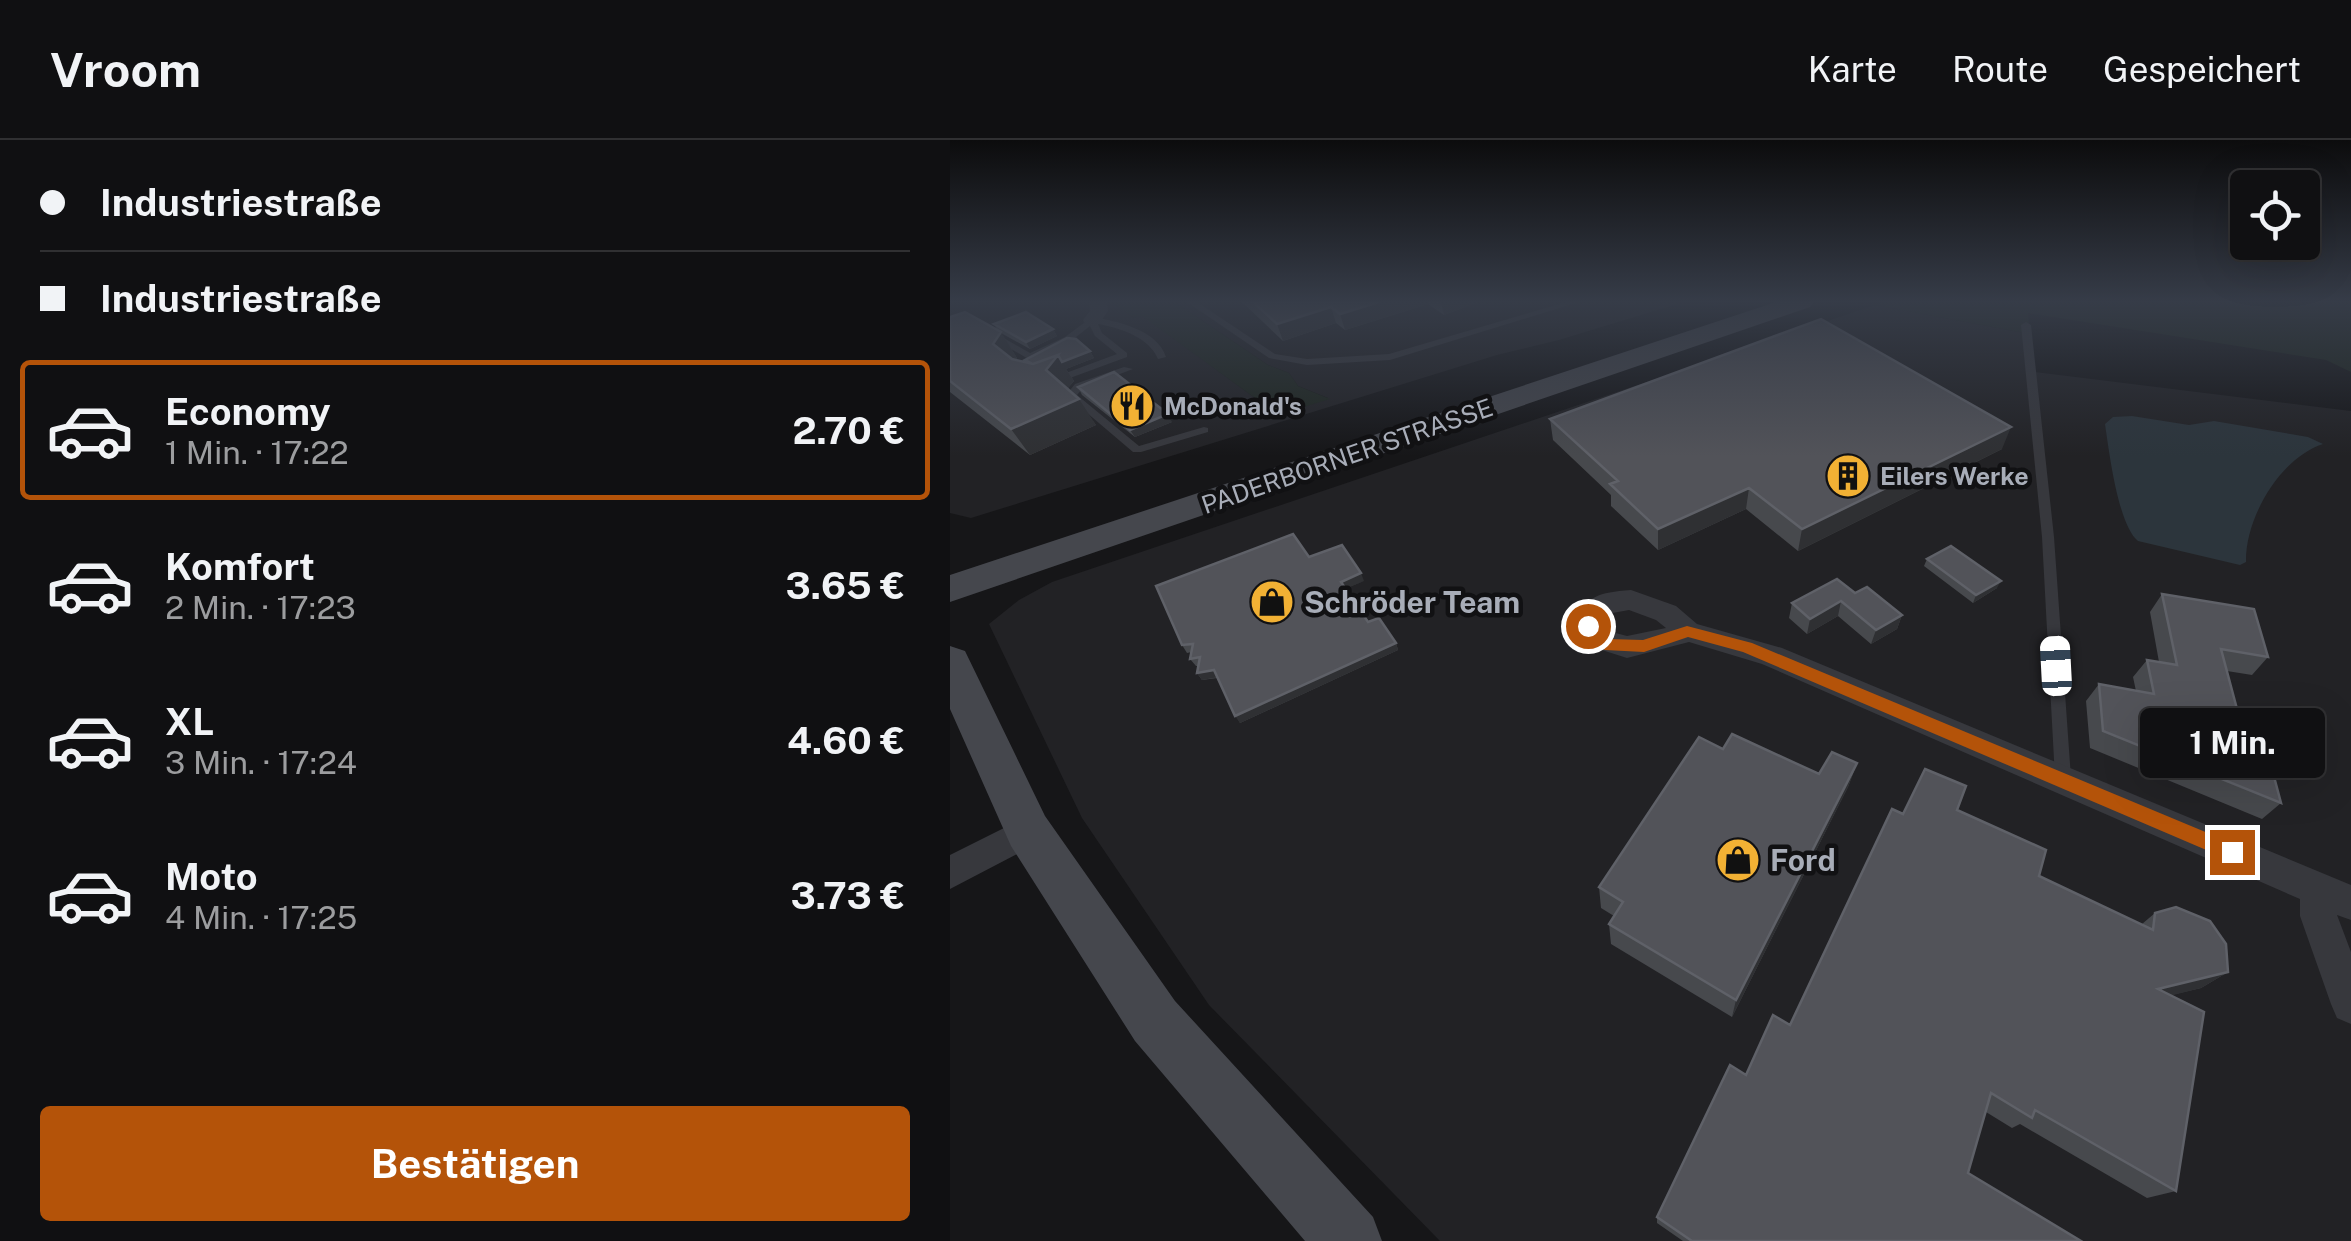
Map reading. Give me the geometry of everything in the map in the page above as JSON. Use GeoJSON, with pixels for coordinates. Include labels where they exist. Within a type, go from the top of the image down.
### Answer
{"type":"FeatureCollection","features":[{"type":"Feature","properties":{"kind":"main road","name":"PADERBORNER STRASSE"},"geometry":{"type":"LineString","coordinates":[[950,558],[1585,353]]}},
{"type":"Feature","properties":{"kind":"main road","name":"PADERBORNER STRASSE"},"geometry":{"type":"LineString","coordinates":[[950,588],[1647,353]]}},
{"type":"Feature","properties":{"kind":"main road"},"geometry":{"type":"LineString","coordinates":[[950,662],[1028,832],[1155,1021],[1349,1241]]}},
{"type":"Feature","properties":{"kind":"street"},"geometry":{"type":"LineString","coordinates":[[1687,631],[1772,656],[2334,896],[2324,932],[2351,1004]]}},
{"type":"Feature","properties":{"kind":"street"},"geometry":{"type":"LineString","coordinates":[[950,874],[1028,832]]}},
{"type":"Feature","properties":{"kind":"lane"},"geometry":{"type":"LineString","coordinates":[[1024,353],[1030,357]]}},
{"type":"Feature","properties":{"kind":"lane"},"geometry":{"type":"LineString","coordinates":[[1018,367],[1038,353]]}},
{"type":"Feature","properties":{"kind":"lane"},"geometry":{"type":"LineString","coordinates":[[1035,380],[1048,383],[1122,353]]}},
{"type":"Feature","properties":{"kind":"lane"},"geometry":{"type":"LineString","coordinates":[[1268,353],[1307,362],[1402,353]]}},
{"type":"Feature","properties":{"kind":"lane"},"geometry":{"type":"LineString","coordinates":[[2029,353],[2052,591],[2063,778]]}},
{"type":"Feature","properties":{"kind":"lane"},"geometry":{"type":"LineString","coordinates":[[1128,368],[1079,386],[1070,396],[1137,450],[1204,430]]}},
{"type":"Feature","properties":{"kind":"shaded area"},"geometry":{"type":"Polygon","coordinates":[[[950,353],[1194,353],[1266,406],[1267,417],[1328,398],[1298,386],[1289,373],[1251,353],[1504,353],[971,518],[950,513],[950,353]]]}},
{"type":"Feature","properties":{"kind":"shaded area"},"geometry":{"type":"Polygon","coordinates":[[[1194,353],[1251,353],[1289,373],[1298,386],[1330,399],[1267,418],[1266,406],[1194,353]]]}},
{"type":"Feature","properties":{"kind":"shaded area"},"geometry":{"type":"Polygon","coordinates":[[[1731,353],[2033,353],[2035,372],[2351,411],[2351,1241],[1440,1241],[1209,1005],[1082,818],[989,624],[1019,600],[1052,582],[1731,353]]]}},
{"type":"Feature","properties":{"kind":"shaded area"},"geometry":{"type":"Polygon","coordinates":[[[2284,353],[2351,353],[2351,372],[2326,360],[2284,353]]]}},
{"type":"Feature","properties":{"kind":"shaded area"},"geometry":{"type":"Polygon","coordinates":[[[2113,417],[2189,425],[2214,421],[2308,437],[2323,444],[2293,462],[2268,492],[2252,527],[2246,562],[2240,565],[2138,541],[2131,532],[2116,487],[2105,424],[2113,417]]]}},
{"type":"Feature","properties":{"kind":"building"},"geometry":{"type":"Polygon","coordinates":[[[950,353],[1005,353],[1033,364],[1058,355],[1046,370],[1079,399],[1011,429],[950,381],[950,353]]]}},
{"type":"Feature","properties":{"kind":"building"},"geometry":{"type":"Polygon","coordinates":[[[1038,353],[1084,353],[1062,362],[1058,355],[1033,364],[1025,360],[1038,353]]]}},
{"type":"Feature","properties":{"kind":"building"},"geometry":{"type":"Polygon","coordinates":[[[1728,353],[1881,353],[2011,427],[1802,529],[1749,488],[1658,529],[1610,484],[1618,481],[1550,419],[1728,353]]]}},
{"type":"Feature","properties":{"kind":"building"},"geometry":{"type":"Polygon","coordinates":[[[1114,372],[1168,414],[1130,430],[1078,387],[1114,372]]]}},
{"type":"Feature","properties":{"kind":"building"},"geometry":{"type":"Polygon","coordinates":[[[1293,534],[1309,557],[1342,545],[1361,573],[1341,582],[1368,622],[1379,618],[1396,643],[1235,716],[1214,670],[1197,673],[1200,657],[1190,659],[1193,644],[1182,645],[1156,586],[1293,534]]]}},
{"type":"Feature","properties":{"kind":"building"},"geometry":{"type":"Polygon","coordinates":[[[1951,546],[2001,581],[1976,595],[1927,559],[1951,546]]]}},
{"type":"Feature","properties":{"kind":"building"},"geometry":{"type":"Polygon","coordinates":[[[1837,579],[1855,593],[1867,587],[1902,615],[1876,630],[1841,601],[1810,619],[1792,603],[1837,579]]]}},
{"type":"Feature","properties":{"kind":"building"},"geometry":{"type":"Polygon","coordinates":[[[2162,594],[2254,609],[2268,657],[2221,649],[2245,739],[2265,743],[2281,803],[2103,731],[2099,684],[2154,694],[2147,660],[2177,665],[2162,594]]]}},
{"type":"Feature","properties":{"kind":"building","name":"Ford"},"geometry":{"type":"Polygon","coordinates":[[[1732,734],[1819,774],[1832,752],[1857,763],[1736,1000],[1609,924],[1623,902],[1599,887],[1699,737],[1723,749],[1732,734]]]}},
{"type":"Feature","properties":{"kind":"building"},"geometry":{"type":"Polygon","coordinates":[[[1925,769],[1966,786],[1957,810],[2046,850],[2039,876],[2153,930],[2155,913],[2176,907],[2210,921],[2226,944],[2228,972],[2158,989],[2204,1012],[2176,1191],[2035,1110],[2032,1118],[1991,1093],[1968,1173],[2081,1241],[1692,1241],[1657,1217],[1730,1065],[1746,1075],[1773,1015],[1790,1025],[1892,809],[1903,814],[1925,769]]]}},
{"type":"Feature","properties":{"kind":"place","name":"McDonald's"},"geometry":{"type":"Point","coordinates":[1132,406]}},
{"type":"Feature","properties":{"kind":"place","name":"Eilers Werke"},"geometry":{"type":"Point","coordinates":[1848,476]}},
{"type":"Feature","properties":{"kind":"place","name":"Schröder Team"},"geometry":{"type":"Point","coordinates":[1272,602]}},
{"type":"Feature","properties":{"kind":"place","name":"Ford"},"geometry":{"type":"Point","coordinates":[1738,860]}},
{"type":"Feature","properties":{"kind":"route"},"geometry":{"type":"LineString","coordinates":[[1588,626],[1593,637],[1605,645],[1644,646],[1687,631],[1728,640],[1917,716],[2232,852]]}}]}
